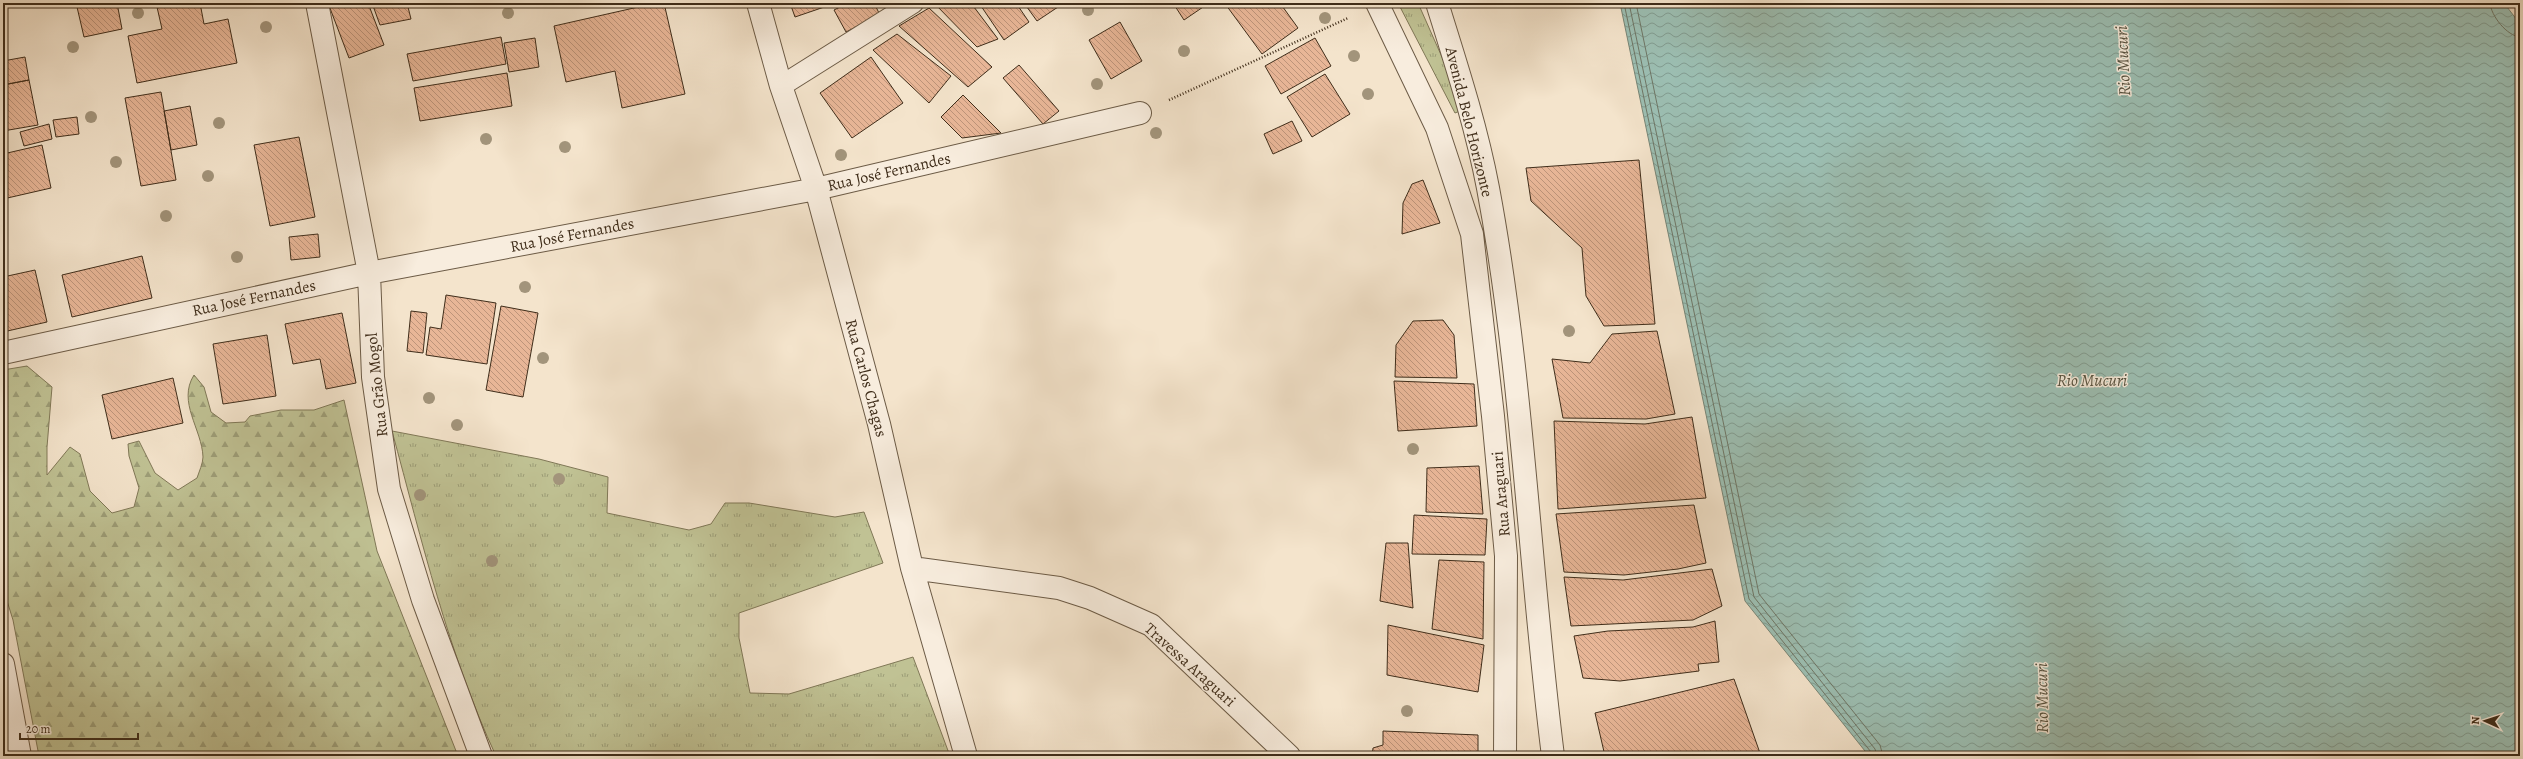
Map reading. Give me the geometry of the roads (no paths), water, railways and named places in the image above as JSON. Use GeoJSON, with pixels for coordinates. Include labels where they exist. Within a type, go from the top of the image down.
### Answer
{"type":"FeatureCollection","features":[{"type":"Feature","properties":{"kind":"street","name":"Rua Grão Mogol"},"geometry":{"type":"LineString","coordinates":[[317,3],[368,273],[373,377],[389,489],[423,600],[481,756]]}},
{"type":"Feature","properties":{"kind":"street","name":"Rua Carlos Chagas"},"geometry":{"type":"LineString","coordinates":[[758,3],[781,86],[816,189],[879,424],[912,568],[966,756]]}},
{"type":"Feature","properties":{"kind":"street","name":"Avenida Belo Horizonte"},"geometry":{"type":"LineString","coordinates":[[1437,3],[1468,104],[1488,187],[1496,242]]}},
{"type":"Feature","properties":{"kind":"street","name":"Avenida Belo Horizonte"},"geometry":{"type":"LineString","coordinates":[[1378,4],[1437,128],[1472,234]]}},
{"type":"Feature","properties":{"kind":"street","name":"Rua José Fernandes"},"geometry":{"type":"LineString","coordinates":[[3,353],[368,273],[816,189],[1140,113]]}},
{"type":"Feature","properties":{"kind":"street","name":"Rua Araguari"},"geometry":{"type":"LineString","coordinates":[[1472,234],[1493,416],[1506,556],[1505,756]]}},
{"type":"Feature","properties":{"kind":"street","name":"Rua Araguari"},"geometry":{"type":"LineString","coordinates":[[1496,242],[1512,338],[1539,649],[1553,756]]}},
{"type":"Feature","properties":{"kind":"street","name":"Travessa Araguari"},"geometry":{"type":"LineString","coordinates":[[912,568],[1059,588],[1090,598],[1151,625],[1289,756]]}},
{"type":"Feature","properties":{"kind":"street"},"geometry":{"type":"LineString","coordinates":[[3,664],[20,756]]}},
{"type":"Feature","properties":{"kind":"lane"},"geometry":{"type":"LineString","coordinates":[[781,86],[913,3]]}},
{"type":"Feature","properties":{"kind":"water","name":"Rio Mucuri"},"geometry":{"type":"Polygon","coordinates":[[[1620,3],[2504,3],[2520,24],[2520,756],[1869,756],[1745,601],[1620,3]]]}}]}
